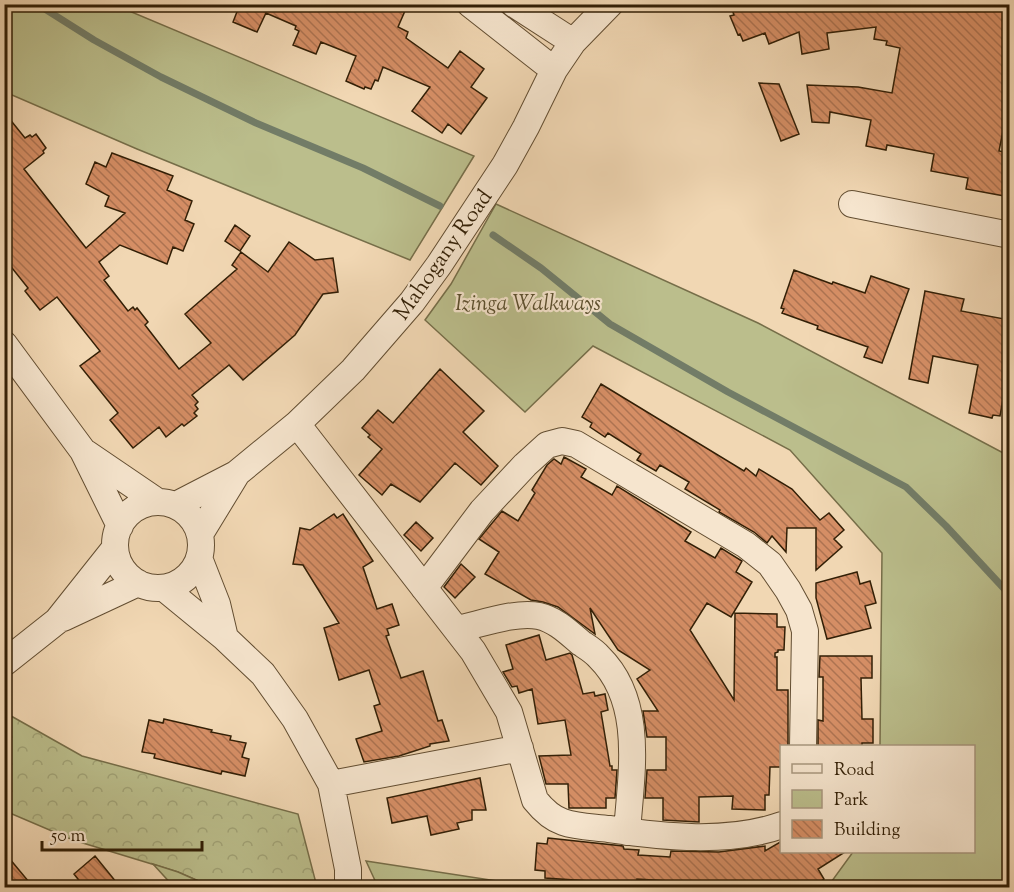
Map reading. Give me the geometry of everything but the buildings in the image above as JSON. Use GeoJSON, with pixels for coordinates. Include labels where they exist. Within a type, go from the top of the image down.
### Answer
{"type":"FeatureCollection","features":[{"type":"Feature","properties":{"kind":"street"},"geometry":{"type":"LineString","coordinates":[[470,4],[554,70]]}},
{"type":"Feature","properties":{"kind":"street"},"geometry":{"type":"LineString","coordinates":[[514,4],[573,42]]}},
{"type":"Feature","properties":{"kind":"street","name":"Mahogany Road"},"geometry":{"type":"LineString","coordinates":[[167,503],[236,474],[297,424],[353,370],[412,302],[505,165],[554,70],[573,42],[610,4]]}},
{"type":"Feature","properties":{"kind":"street"},"geometry":{"type":"LineString","coordinates":[[852,204],[1010,235]]}},
{"type":"Feature","properties":{"kind":"street"},"geometry":{"type":"LineString","coordinates":[[4,344],[83,451],[118,537]]}},
{"type":"Feature","properties":{"kind":"street"},"geometry":{"type":"LineString","coordinates":[[297,424],[473,651],[509,712],[535,800],[543,810],[565,823],[647,835],[712,837],[764,832],[780,826]]}},
{"type":"Feature","properties":{"kind":"street"},"geometry":{"type":"LineString","coordinates":[[424,588],[482,511],[525,465],[547,446],[562,441],[576,444],[746,545],[770,564],[799,610],[805,631],[803,745]]}},
{"type":"Feature","properties":{"kind":"street"},"geometry":{"type":"LineString","coordinates":[[83,451],[167,503],[189,513],[197,525],[200,546],[225,638]]}},
{"type":"Feature","properties":{"kind":"street","name":"Mahogany Road"},"geometry":{"type":"LineString","coordinates":[[200,546],[236,474]]}},
{"type":"Feature","properties":{"kind":"street"},"geometry":{"type":"LineString","coordinates":[[167,503],[147,502],[134,509],[123,519],[118,537],[119,562],[127,574],[138,583],[151,587],[164,588],[177,584],[197,565],[200,546]]}},
{"type":"Feature","properties":{"kind":"street"},"geometry":{"type":"LineString","coordinates":[[57,621],[118,537]]}},
{"type":"Feature","properties":{"kind":"street"},"geometry":{"type":"LineString","coordinates":[[4,663],[57,621],[138,583]]}},
{"type":"Feature","properties":{"kind":"street"},"geometry":{"type":"LineString","coordinates":[[164,588],[225,638],[263,674],[295,719],[331,784],[352,881]]}},
{"type":"Feature","properties":{"kind":"street"},"geometry":{"type":"LineString","coordinates":[[458,629],[518,616],[538,616],[556,623],[600,657],[614,676],[632,727],[627,832]]}},
{"type":"Feature","properties":{"kind":"street"},"geometry":{"type":"LineString","coordinates":[[331,784],[520,748]]}},
{"type":"Feature","properties":{"kind":"green space","name":"Izinga Walkways"},"geometry":{"type":"Polygon","coordinates":[[[5,4],[115,5],[474,156],[410,260],[137,149],[5,92],[5,4]]]}},
{"type":"Feature","properties":{"kind":"green space","name":"Izinga Walkways"},"geometry":{"type":"Polygon","coordinates":[[[496,204],[758,323],[1009,456],[1009,887],[821,887],[832,881],[852,853],[975,853],[975,745],[880,745],[882,553],[790,450],[593,346],[525,412],[425,320],[451,284],[496,204]]]}},
{"type":"Feature","properties":{"kind":"green space"},"geometry":{"type":"Polygon","coordinates":[[[4,712],[82,756],[298,814],[317,887],[212,887],[178,872],[73,840],[5,811],[4,712]]]}},
{"type":"Feature","properties":{"kind":"green space"},"geometry":{"type":"Polygon","coordinates":[[[366,861],[537,887],[378,887],[366,861]]]}},
{"type":"Feature","properties":{"kind":"green space"},"geometry":{"type":"Polygon","coordinates":[[[153,864],[178,872],[212,887],[174,887],[153,864]]]}},
{"type":"Feature","properties":{"kind":"waterway"},"geometry":{"type":"LineString","coordinates":[[37,4],[94,40],[161,77],[256,123],[363,168],[440,206]]}},
{"type":"Feature","properties":{"kind":"waterway"},"geometry":{"type":"LineString","coordinates":[[493,235],[541,268],[610,324],[728,392],[906,487],[1010,595]]}}]}
